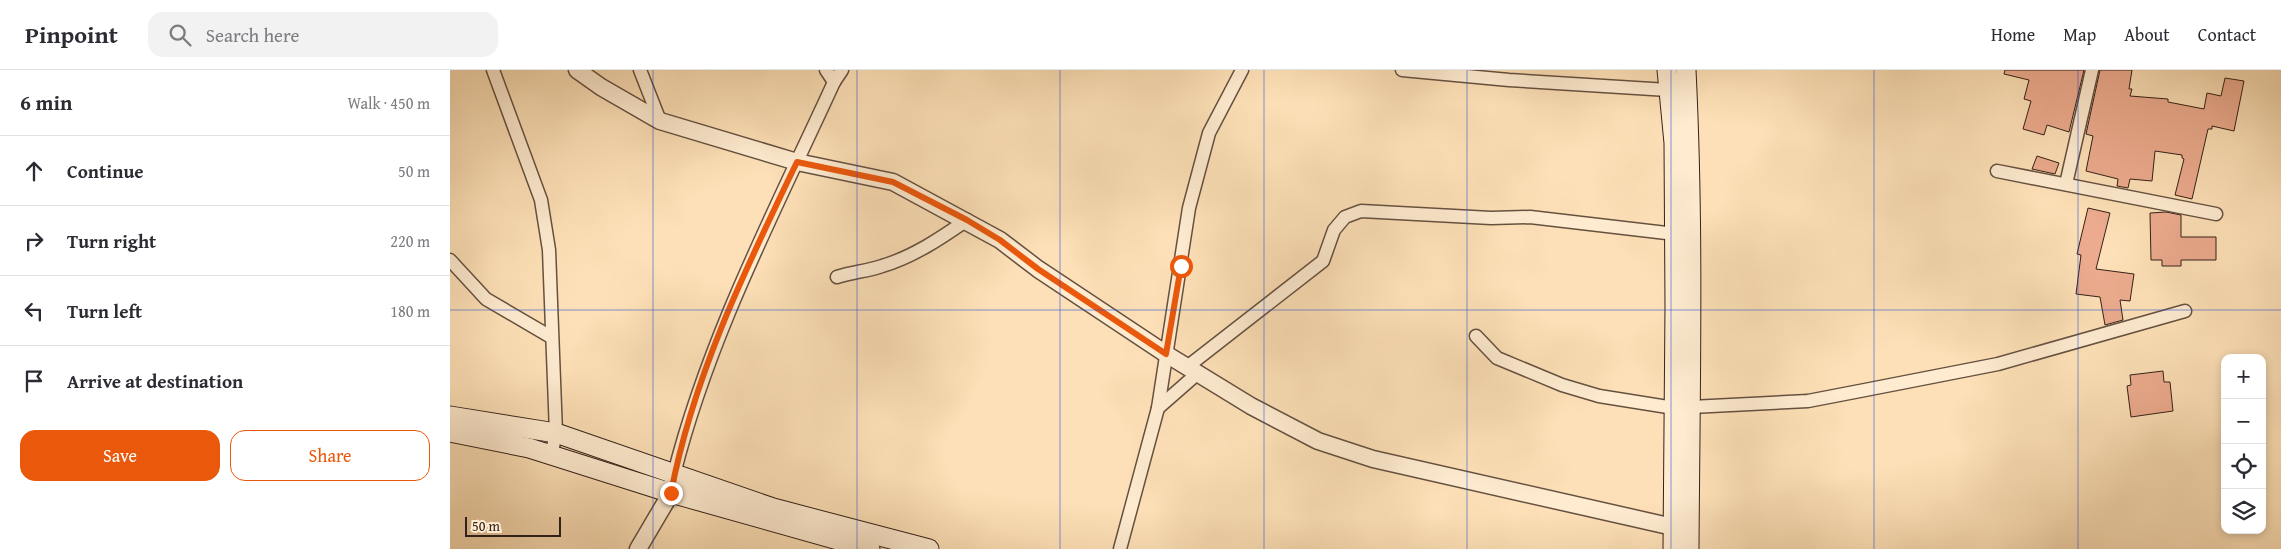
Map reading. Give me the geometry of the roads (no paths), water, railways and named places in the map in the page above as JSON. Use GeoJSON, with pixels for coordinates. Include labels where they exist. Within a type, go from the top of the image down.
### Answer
{"type":"FeatureCollection","features":[{"type":"Feature","properties":{"kind":"main road"},"geometry":{"type":"LineString","coordinates":[[1667,70],[1674,143],[1674,234],[1689,549]]}},
{"type":"Feature","properties":{"kind":"main road"},"geometry":{"type":"LineString","coordinates":[[1673,549],[1682,408],[1690,161],[1686,70]]}},
{"type":"Feature","properties":{"kind":"main road"},"geometry":{"type":"LineString","coordinates":[[450,416],[556,433],[772,508],[929,549]]}},
{"type":"Feature","properties":{"kind":"main road"},"geometry":{"type":"LineString","coordinates":[[450,432],[530,448],[671,493],[870,549]]}},
{"type":"Feature","properties":{"kind":"street"},"geometry":{"type":"LineString","coordinates":[[493,70],[540,200],[549,250],[556,433],[551,456]]}},
{"type":"Feature","properties":{"kind":"street"},"geometry":{"type":"LineString","coordinates":[[577,70],[601,87],[660,121],[797,162],[893,182],[967,220],[1000,240],[1038,269],[1166,354],[1251,406],[1318,441],[1373,459],[1673,527]]}},
{"type":"Feature","properties":{"kind":"street"},"geometry":{"type":"LineString","coordinates":[[640,70],[660,121]]}},
{"type":"Feature","properties":{"kind":"street"},"geometry":{"type":"LineString","coordinates":[[826,70],[834,82]]}},
{"type":"Feature","properties":{"kind":"street"},"geometry":{"type":"LineString","coordinates":[[638,549],[671,493],[688,417],[707,364],[753,255],[834,82],[842,70]]}},
{"type":"Feature","properties":{"kind":"street"},"geometry":{"type":"LineString","coordinates":[[1120,549],[1158,408],[1190,208],[1209,133],[1242,70]]}},
{"type":"Feature","properties":{"kind":"street"},"geometry":{"type":"LineString","coordinates":[[1402,70],[1509,80],[1668,90]]}},
{"type":"Feature","properties":{"kind":"street"},"geometry":{"type":"LineString","coordinates":[[2066,184],[2092,70]]}},
{"type":"Feature","properties":{"kind":"street"},"geometry":{"type":"LineString","coordinates":[[1997,171],[2216,214]]}},
{"type":"Feature","properties":{"kind":"street"},"geometry":{"type":"LineString","coordinates":[[1158,408],[1193,370],[1324,261],[1334,230],[1345,217],[1361,211],[1491,218],[1530,217],[1674,234]]}},
{"type":"Feature","properties":{"kind":"street"},"geometry":{"type":"LineString","coordinates":[[837,277],[860,270],[881,267],[900,260],[940,239],[967,220]]}},
{"type":"Feature","properties":{"kind":"street"},"geometry":{"type":"LineString","coordinates":[[450,260],[486,299],[551,337]]}},
{"type":"Feature","properties":{"kind":"street"},"geometry":{"type":"LineString","coordinates":[[1476,336],[1497,358],[1562,385],[1599,396],[1682,408],[1808,401],[1998,364],[2185,312]]}}]}
